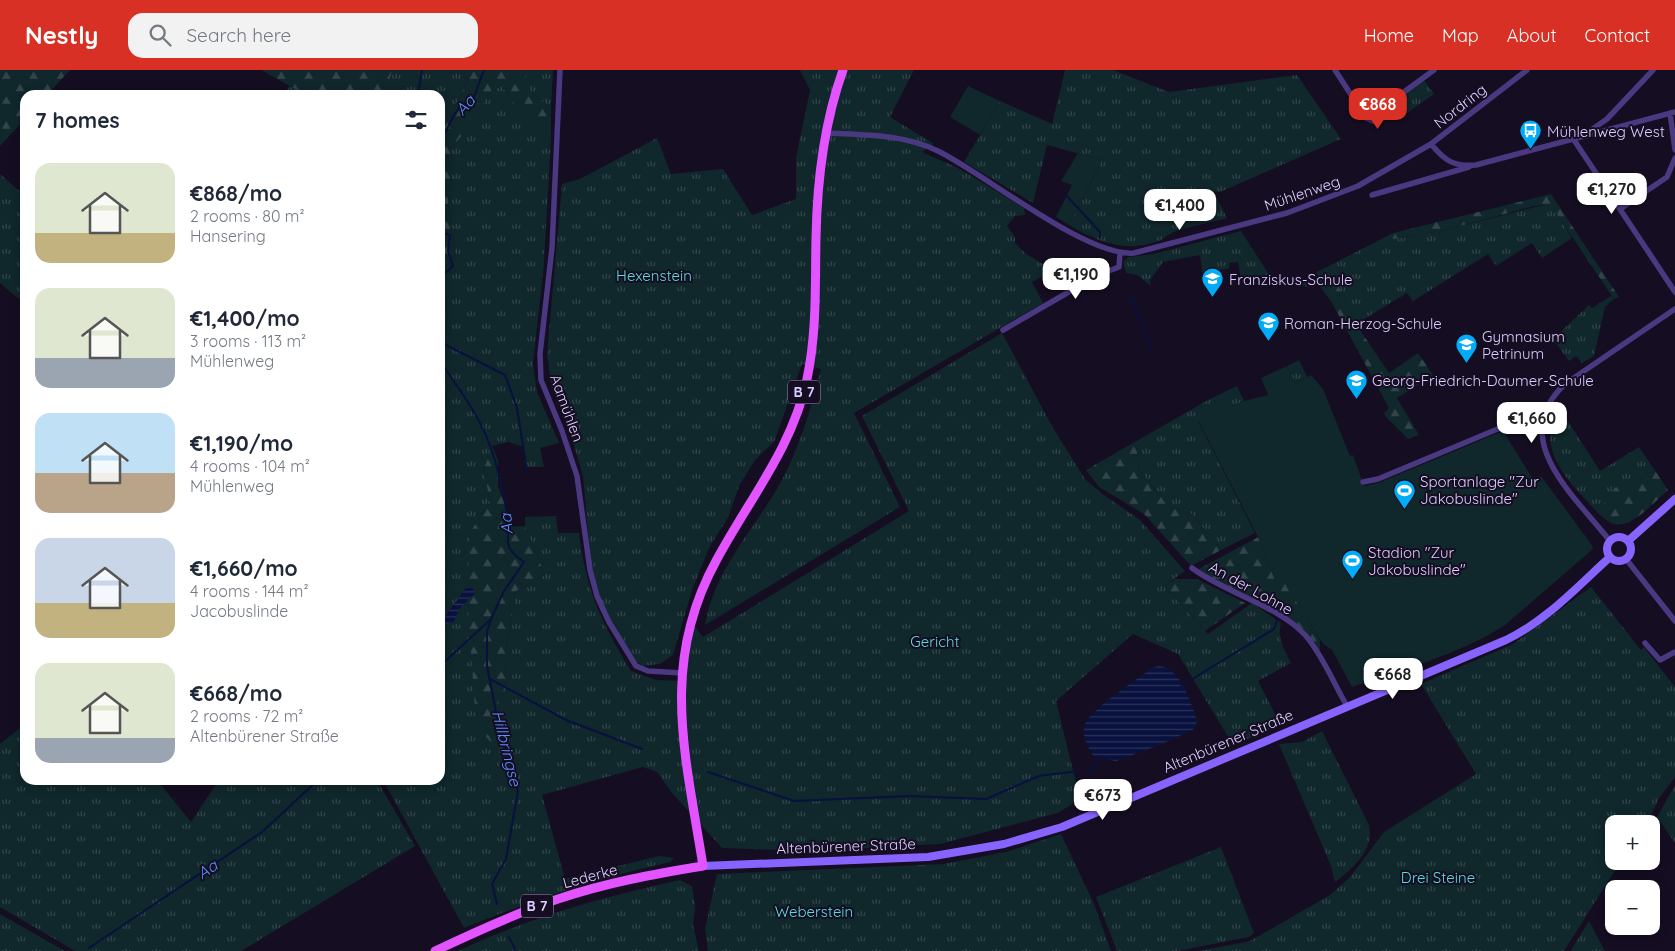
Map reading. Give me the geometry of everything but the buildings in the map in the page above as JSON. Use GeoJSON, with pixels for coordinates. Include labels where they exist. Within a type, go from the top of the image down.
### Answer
{"type":"FeatureCollection","features":[{"type":"Feature","properties":{"kind":"main road","name":"B 7"},"geometry":{"type":"LineString","coordinates":[[703,866],[681,722],[682,673],[687,639],[699,596],[715,562],[786,442],[807,382],[816,316],[817,201],[826,133],[841,75]]}},
{"type":"Feature","properties":{"kind":"main road","name":"Lederke"},"geometry":{"type":"LineString","coordinates":[[435,951],[486,927],[559,899],[612,884],[703,866]]}},
{"type":"Feature","properties":{"kind":"street","name":"Aamühlen"},"geometry":{"type":"LineString","coordinates":[[560,70],[552,248],[540,354],[541,380],[562,431],[577,476],[590,570],[597,596],[636,666],[648,671],[682,673]]}},
{"type":"Feature","properties":{"kind":"street"},"geometry":{"type":"LineString","coordinates":[[1335,70],[1348,94],[1366,118],[1371,121],[1385,114],[1393,100],[1434,70]]}},
{"type":"Feature","properties":{"kind":"street","name":"Nordring"},"geometry":{"type":"LineString","coordinates":[[1431,144],[1527,70]]}},
{"type":"Feature","properties":{"kind":"street"},"geometry":{"type":"LineString","coordinates":[[1576,140],[1607,118],[1653,70]]}},
{"type":"Feature","properties":{"kind":"street"},"geometry":{"type":"LineString","coordinates":[[1372,195],[1476,164],[1576,140],[1672,112],[1675,150]]}},
{"type":"Feature","properties":{"kind":"street"},"geometry":{"type":"LineString","coordinates":[[1607,118],[1608,126],[1617,128]]}},
{"type":"Feature","properties":{"kind":"street","name":"Mühlenweg"},"geometry":{"type":"LineString","coordinates":[[826,133],[896,137],[925,146],[977,174],[1073,233],[1104,249],[1120,253],[1140,252],[1313,204],[1370,180],[1431,144]]}},
{"type":"Feature","properties":{"kind":"street"},"geometry":{"type":"LineString","coordinates":[[1576,140],[1675,292]]}},
{"type":"Feature","properties":{"kind":"street"},"geometry":{"type":"LineString","coordinates":[[1431,144],[1450,163],[1462,166],[1476,164]]}},
{"type":"Feature","properties":{"kind":"street"},"geometry":{"type":"LineString","coordinates":[[1620,209],[1667,177],[1675,158]]}},
{"type":"Feature","properties":{"kind":"street"},"geometry":{"type":"LineString","coordinates":[[1003,330],[1098,274],[1119,267],[1120,253]]}},
{"type":"Feature","properties":{"kind":"street"},"geometry":{"type":"LineString","coordinates":[[1610,541],[1549,464],[1542,445],[1542,424],[1551,400],[1565,384],[1675,309]]}},
{"type":"Feature","properties":{"kind":"street"},"geometry":{"type":"LineString","coordinates":[[1363,482],[1378,479],[1500,428],[1516,424],[1542,424]]}},
{"type":"Feature","properties":{"kind":"street"},"geometry":{"type":"LineString","coordinates":[[1628,541],[1675,499]]}},
{"type":"Feature","properties":{"kind":"street"},"geometry":{"type":"LineString","coordinates":[[1621,537],[1628,541],[1631,551],[1626,559],[1616,561],[1610,557],[1607,549],[1610,541],[1621,537]]}},
{"type":"Feature","properties":{"kind":"street","name":"Altenbürener Straße"},"geometry":{"type":"LineString","coordinates":[[703,866],[928,857],[1004,844],[1062,827],[1347,706],[1471,656],[1518,634],[1564,599],[1610,557]]}},
{"type":"Feature","properties":{"kind":"street"},"geometry":{"type":"LineString","coordinates":[[1626,559],[1675,621]]}},
{"type":"Feature","properties":{"kind":"street","name":"An der Lohne"},"geometry":{"type":"LineString","coordinates":[[1192,568],[1212,583],[1266,608],[1305,634],[1347,706]]}},
{"type":"Feature","properties":{"kind":"street"},"geometry":{"type":"LineString","coordinates":[[1645,643],[1660,660],[1675,652]]}},
{"type":"Feature","properties":{"kind":"green space"},"geometry":{"type":"Polygon","coordinates":[[[0,70],[70,70],[52,90],[20,90],[20,124],[0,146],[0,70]]]}},
{"type":"Feature","properties":{"kind":"green space"},"geometry":{"type":"Polygon","coordinates":[[[261,70],[392,70],[387,90],[297,90],[261,70]]]}},
{"type":"Feature","properties":{"kind":"green space"},"geometry":{"type":"Polygon","coordinates":[[[392,70],[473,70],[445,126],[445,90],[387,90],[392,70]]]}},
{"type":"Feature","properties":{"kind":"green space"},"geometry":{"type":"Polygon","coordinates":[[[473,70],[529,70],[524,81],[531,92],[551,108],[551,139],[514,103],[501,85],[488,95],[474,120],[451,149],[452,163],[448,204],[456,258],[447,260],[445,257],[445,126],[473,70]]]}},
{"type":"Feature","properties":{"kind":"green space"},"geometry":{"type":"Polygon","coordinates":[[[529,70],[553,70],[551,108],[531,92],[524,81],[529,70]]]}},
{"type":"Feature","properties":{"kind":"green space","name":"Hexenstein"},"geometry":{"type":"Polygon","coordinates":[[[800,70],[914,70],[890,117],[934,144],[922,152],[958,168],[1024,208],[1025,215],[1015,216],[1007,226],[1015,237],[1015,243],[1026,254],[1053,270],[1032,282],[1043,303],[854,413],[900,507],[705,625],[709,606],[724,572],[782,480],[802,434],[821,369],[802,364],[774,442],[755,460],[739,486],[728,518],[710,546],[692,590],[673,655],[660,664],[643,666],[637,662],[615,630],[598,594],[591,566],[583,476],[570,432],[552,388],[547,355],[562,184],[580,179],[657,138],[671,174],[723,169],[752,215],[796,199],[796,158],[810,90],[800,70]]]}},
{"type":"Feature","properties":{"kind":"green space"},"geometry":{"type":"Polygon","coordinates":[[[1065,70],[1113,70],[1169,92],[1297,75],[1341,139],[1220,192],[1213,191],[1227,218],[1187,228],[1148,244],[1124,246],[1113,244],[1102,241],[1069,225],[1102,160],[1047,145],[1033,203],[964,162],[1000,101],[1052,124],[1065,70]]]}},
{"type":"Feature","properties":{"kind":"green space"},"geometry":{"type":"Polygon","coordinates":[[[1424,80],[1434,94],[1404,115],[1394,102],[1424,80]]]}},
{"type":"Feature","properties":{"kind":"green space","name":"Gericht"},"geometry":{"type":"Polygon","coordinates":[[[501,85],[514,103],[551,139],[544,263],[533,364],[537,392],[559,443],[540,448],[544,467],[525,467],[523,447],[509,442],[492,446],[484,469],[490,503],[470,532],[504,758],[498,697],[506,682],[505,655],[516,591],[545,575],[525,526],[525,517],[556,516],[558,533],[579,533],[586,572],[596,605],[611,637],[631,671],[656,680],[681,681],[695,627],[703,637],[909,511],[862,416],[1002,333],[1053,428],[1085,479],[1101,493],[1140,520],[1185,571],[1164,586],[1208,634],[1252,603],[1281,623],[1281,639],[1291,663],[1258,681],[1281,725],[1233,745],[1178,654],[1133,634],[1056,701],[1080,799],[1058,813],[940,844],[810,851],[722,848],[672,793],[657,772],[643,767],[542,795],[565,879],[659,856],[674,858],[670,862],[566,890],[464,928],[386,785],[445,785],[445,257],[447,260],[456,258],[448,204],[452,163],[451,149],[473,120],[488,95],[501,85]]]}},
{"type":"Feature","properties":{"kind":"green space"},"geometry":{"type":"Polygon","coordinates":[[[289,86],[297,90],[287,90],[289,86]]]}},
{"type":"Feature","properties":{"kind":"green space"},"geometry":{"type":"Polygon","coordinates":[[[968,86],[1000,101],[980,135],[950,117],[968,86]]]}},
{"type":"Feature","properties":{"kind":"green space"},"geometry":{"type":"Polygon","coordinates":[[[1078,153],[1102,160],[1069,225],[1056,217],[1072,185],[1061,181],[1078,153]]]}},
{"type":"Feature","properties":{"kind":"green space"},"geometry":{"type":"Polygon","coordinates":[[[0,174],[20,192],[20,298],[0,283],[0,174]]]}},
{"type":"Feature","properties":{"kind":"green space"},"geometry":{"type":"Polygon","coordinates":[[[1551,194],[1619,297],[1614,299],[1550,204],[1534,206],[1445,230],[1392,238],[1393,233],[1551,194]]]}},
{"type":"Feature","properties":{"kind":"green space"},"geometry":{"type":"Polygon","coordinates":[[[1551,204],[1572,238],[1542,258],[1532,243],[1496,266],[1488,254],[1413,301],[1407,293],[1356,324],[1344,296],[1327,267],[1393,233],[1394,239],[1445,230],[1551,204]]]}},
{"type":"Feature","properties":{"kind":"green space"},"geometry":{"type":"Polygon","coordinates":[[[1241,231],[1270,276],[1241,280],[1238,262],[1229,263],[1229,269],[1217,270],[1211,277],[1203,278],[1200,255],[1163,262],[1150,280],[1151,286],[1137,275],[1126,273],[1123,262],[1128,257],[1154,254],[1241,231]]]}},
{"type":"Feature","properties":{"kind":"green space"},"geometry":{"type":"Polygon","coordinates":[[[1327,267],[1344,296],[1356,324],[1389,373],[1418,353],[1433,375],[1397,398],[1419,435],[1408,439],[1386,417],[1384,413],[1389,408],[1332,303],[1319,285],[1305,287],[1302,284],[1318,275],[1316,272],[1327,267]]]}},
{"type":"Feature","properties":{"kind":"green space"},"geometry":{"type":"Polygon","coordinates":[[[1611,296],[1614,299],[1605,307],[1594,356],[1582,363],[1576,356],[1569,361],[1553,339],[1589,305],[1592,308],[1611,296]]]}},
{"type":"Feature","properties":{"kind":"green space"},"geometry":{"type":"Polygon","coordinates":[[[1299,360],[1307,377],[1295,383],[1287,366],[1299,360]]]}},
{"type":"Feature","properties":{"kind":"green space","name":"Sportanlage \"Zur Jakobuslinde\""},"geometry":{"type":"Polygon","coordinates":[[[1287,366],[1295,383],[1311,375],[1323,389],[1350,456],[1353,455],[1364,486],[1378,483],[1503,431],[1534,481],[1541,476],[1592,545],[1593,549],[1504,626],[1468,645],[1430,661],[1352,687],[1332,650],[1323,644],[1287,587],[1289,580],[1276,583],[1258,537],[1198,420],[1244,401],[1268,395],[1261,378],[1287,366]]]}},
{"type":"Feature","properties":{"kind":"green space"},"geometry":{"type":"Polygon","coordinates":[[[1237,386],[1244,401],[1198,421],[1255,533],[1221,550],[1192,514],[1168,506],[1139,470],[1137,450],[1133,443],[1208,400],[1237,386]]]}},
{"type":"Feature","properties":{"kind":"green space"},"geometry":{"type":"Polygon","coordinates":[[[1557,404],[1600,471],[1639,447],[1654,469],[1636,483],[1624,485],[1607,496],[1600,515],[1567,478],[1553,452],[1550,438],[1551,422],[1557,404]]]}},
{"type":"Feature","properties":{"kind":"green space"},"geometry":{"type":"Polygon","coordinates":[[[1133,443],[1137,450],[1139,470],[1168,506],[1192,514],[1221,550],[1191,566],[1144,514],[1099,487],[1086,470],[1133,443]]]}},
{"type":"Feature","properties":{"kind":"green space"},"geometry":{"type":"Polygon","coordinates":[[[492,446],[498,460],[498,486],[507,510],[504,520],[506,527],[525,526],[545,575],[516,591],[505,655],[506,682],[498,697],[505,759],[483,733],[475,710],[467,595],[470,532],[490,503],[484,469],[492,446]]]}},
{"type":"Feature","properties":{"kind":"green space"},"geometry":{"type":"Polygon","coordinates":[[[1654,469],[1668,490],[1643,513],[1621,524],[1612,523],[1600,515],[1607,496],[1619,485],[1636,483],[1654,469]]]}},
{"type":"Feature","properties":{"kind":"green space"},"geometry":{"type":"Polygon","coordinates":[[[1258,537],[1276,582],[1289,580],[1288,587],[1320,640],[1320,656],[1308,635],[1262,601],[1235,593],[1197,570],[1258,537]]]}},
{"type":"Feature","properties":{"kind":"green space"},"geometry":{"type":"Polygon","coordinates":[[[1175,579],[1197,579],[1245,603],[1205,631],[1164,586],[1175,579]]]}},
{"type":"Feature","properties":{"kind":"green space","name":"Drei Steine"},"geometry":{"type":"Polygon","coordinates":[[[1591,587],[1641,650],[1644,647],[1675,687],[1675,777],[1659,798],[1651,815],[1605,815],[1605,870],[1615,870],[1609,880],[1605,880],[1605,886],[1564,951],[1199,951],[1250,941],[1330,895],[1350,877],[1384,832],[1476,774],[1421,684],[1513,644],[1591,587]]]}},
{"type":"Feature","properties":{"kind":"green space"},"geometry":{"type":"Polygon","coordinates":[[[20,728],[20,785],[161,785],[191,822],[216,785],[380,785],[415,846],[241,951],[75,951],[0,907],[0,744],[20,728]]]}},
{"type":"Feature","properties":{"kind":"green space"},"geometry":{"type":"Polygon","coordinates":[[[1322,731],[1369,825],[1370,834],[1366,850],[1361,858],[1335,882],[1331,866],[1279,744],[1302,742],[1322,731]]]}},
{"type":"Feature","properties":{"kind":"green space"},"geometry":{"type":"Polygon","coordinates":[[[1675,785],[1675,843],[1660,821],[1660,815],[1658,815],[1675,785]]]}},
{"type":"Feature","properties":{"kind":"green space","name":"Weberstein"},"geometry":{"type":"Polygon","coordinates":[[[1061,834],[1094,904],[1111,951],[708,951],[705,929],[717,874],[943,864],[1006,852],[1061,834]]]}},
{"type":"Feature","properties":{"kind":"green space"},"geometry":{"type":"Polygon","coordinates":[[[1221,847],[1254,933],[1249,937],[1177,951],[1117,951],[1096,897],[1221,847]]]}},
{"type":"Feature","properties":{"kind":"green space"},"geometry":{"type":"Polygon","coordinates":[[[680,880],[692,886],[695,907],[693,925],[699,951],[458,951],[512,928],[567,909],[623,893],[680,880]]]}},
{"type":"Feature","properties":{"kind":"green space"},"geometry":{"type":"Polygon","coordinates":[[[0,914],[65,951],[0,951],[0,914]]]}},
{"type":"Feature","properties":{"kind":"green space"},"geometry":{"type":"Polygon","coordinates":[[[1589,921],[1605,951],[1571,951],[1571,950],[1589,921]]]}},
{"type":"Feature","properties":{"kind":"shaded area"},"geometry":{"type":"Polygon","coordinates":[[[466,588],[473,588],[475,593],[459,609],[454,621],[445,625],[446,615],[466,588]]]}},
{"type":"Feature","properties":{"kind":"shaded area"},"geometry":{"type":"Polygon","coordinates":[[[1159,666],[1167,668],[1174,673],[1184,688],[1197,722],[1194,729],[1160,745],[1116,761],[1094,757],[1084,735],[1084,727],[1087,720],[1103,704],[1152,668],[1159,666]]]}},
{"type":"Feature","properties":{"kind":"waterway"},"geometry":{"type":"LineString","coordinates":[[419,90],[422,70]]}},
{"type":"Feature","properties":{"kind":"waterway","name":"Aa"},"geometry":{"type":"LineString","coordinates":[[445,133],[461,105],[474,97],[484,70]]}},
{"type":"Feature","properties":{"kind":"waterway"},"geometry":{"type":"LineString","coordinates":[[1066,195],[1100,232],[1100,238]]}},
{"type":"Feature","properties":{"kind":"waterway","name":"Aa"},"geometry":{"type":"LineString","coordinates":[[445,234],[450,235],[448,251],[453,266],[445,273]]}},
{"type":"Feature","properties":{"kind":"waterway"},"geometry":{"type":"LineString","coordinates":[[1131,296],[1153,353]]}},
{"type":"Feature","properties":{"kind":"waterway"},"geometry":{"type":"LineString","coordinates":[[445,345],[505,375],[517,408],[527,471]]}},
{"type":"Feature","properties":{"kind":"waterway","name":"Aa"},"geometry":{"type":"LineString","coordinates":[[445,368],[476,415],[489,442],[506,505],[508,545],[513,553],[524,562],[504,591],[491,619],[445,661]]}},
{"type":"Feature","properties":{"kind":"waterway"},"geometry":{"type":"LineString","coordinates":[[1181,686],[1274,629],[1278,618]]}},
{"type":"Feature","properties":{"kind":"waterway","name":"Hillbringse"},"geometry":{"type":"LineString","coordinates":[[491,620],[487,631],[487,666],[497,717],[518,791],[506,859],[492,884],[497,904]]}},
{"type":"Feature","properties":{"kind":"waterway"},"geometry":{"type":"LineString","coordinates":[[490,679],[566,720],[642,749]]}},
{"type":"Feature","properties":{"kind":"waterway"},"geometry":{"type":"LineString","coordinates":[[1087,771],[1090,771],[1097,761],[1096,757]]}},
{"type":"Feature","properties":{"kind":"waterway"},"geometry":{"type":"LineString","coordinates":[[708,772],[794,801],[909,796],[986,799],[1039,776],[1079,771]]}},
{"type":"Feature","properties":{"kind":"waterway","name":"Aa"},"geometry":{"type":"LineString","coordinates":[[89,948],[262,832],[313,785]]}},
{"type":"Feature","properties":{"kind":"waterway","name":"Hillbringse"},"geometry":{"type":"LineString","coordinates":[[509,937],[516,951]]}},
{"type":"Feature","properties":{"kind":"place","name":"Mühlenweg West"},"geometry":{"type":"Point","coordinates":[1531,150]}},
{"type":"Feature","properties":{"kind":"place","name":"Franziskus-Schule"},"geometry":{"type":"Point","coordinates":[1213,298]}},
{"type":"Feature","properties":{"kind":"place","name":"Roman-Herzog-Schule"},"geometry":{"type":"Point","coordinates":[1268,342]}},
{"type":"Feature","properties":{"kind":"place","name":"Gymnasium Petrinum"},"geometry":{"type":"Point","coordinates":[1466,364]}},
{"type":"Feature","properties":{"kind":"place","name":"Georg-Friedrich-Daumer-Schule"},"geometry":{"type":"Point","coordinates":[1356,399]}},
{"type":"Feature","properties":{"kind":"place","name":"Sportanlage \"Zur Jakobuslinde\""},"geometry":{"type":"Point","coordinates":[1404,509]}},
{"type":"Feature","properties":{"kind":"place","name":"Stadion \"Zur Jakobuslinde\""},"geometry":{"type":"Point","coordinates":[1352,580]}}]}
